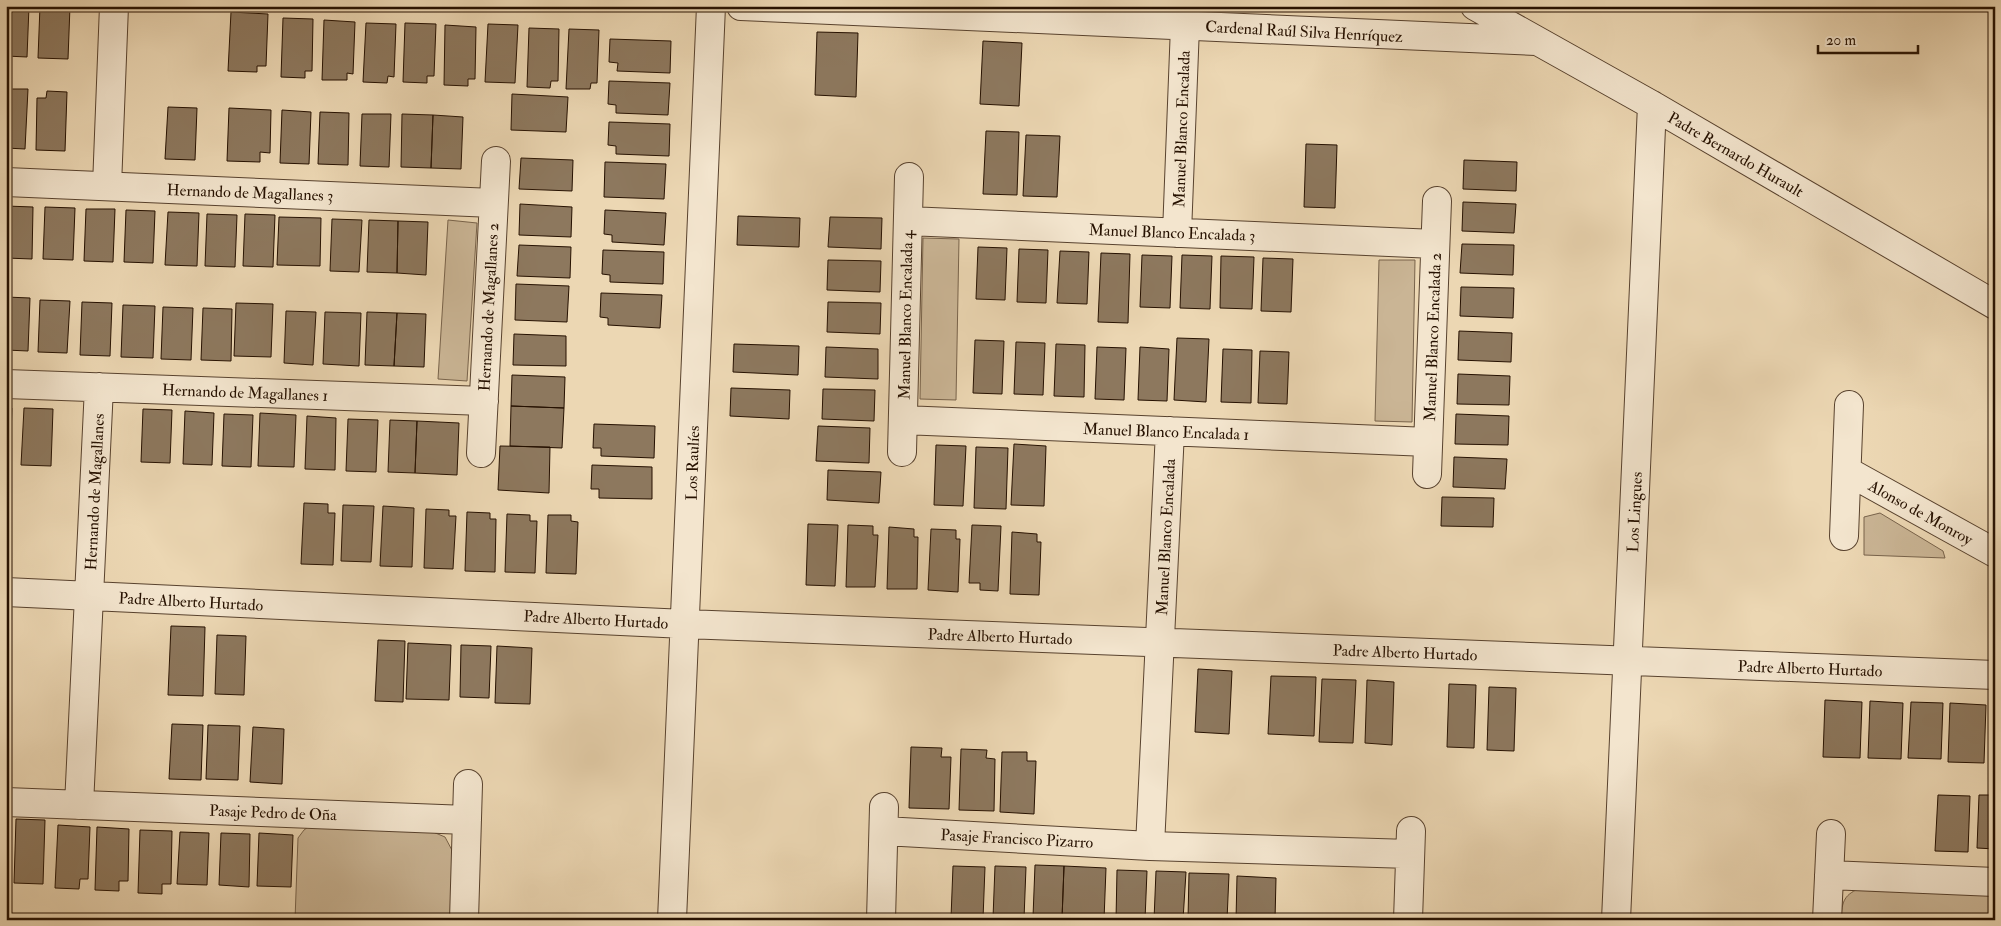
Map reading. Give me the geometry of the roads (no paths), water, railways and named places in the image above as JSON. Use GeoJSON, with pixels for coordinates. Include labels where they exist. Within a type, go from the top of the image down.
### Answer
{"type":"FeatureCollection","features":[{"type":"Feature","properties":{"kind":"street"},"geometry":{"type":"LineString","coordinates":[[107,186],[114,6]]}},
{"type":"Feature","properties":{"kind":"street","name":"Los Raulíes"},"geometry":{"type":"LineString","coordinates":[[672,920],[711,6]]}},
{"type":"Feature","properties":{"kind":"street","name":"Cardenal Raúl Silva Henríquez"},"geometry":{"type":"LineString","coordinates":[[741,6],[1073,14],[1185,26],[1536,41]]}},
{"type":"Feature","properties":{"kind":"street","name":"Padre Bernardo Hurault"},"geometry":{"type":"LineString","coordinates":[[1475,6],[1652,105],[1995,305]]}},
{"type":"Feature","properties":{"kind":"street","name":"Manuel Blanco Encalada"},"geometry":{"type":"LineString","coordinates":[[1177,232],[1185,26]]}},
{"type":"Feature","properties":{"kind":"street","name":"Los Lingues"},"geometry":{"type":"LineString","coordinates":[[1616,920],[1652,105]]}},
{"type":"Feature","properties":{"kind":"street","name":"Hernando de Magallanes 2"},"geometry":{"type":"LineString","coordinates":[[481,453],[496,161]]}},
{"type":"Feature","properties":{"kind":"street","name":"Manuel Blanco Encalada 4"},"geometry":{"type":"LineString","coordinates":[[902,452],[909,177]]}},
{"type":"Feature","properties":{"kind":"street","name":"Hernando de Magallanes 3"},"geometry":{"type":"LineString","coordinates":[[6,182],[493,203]]}},
{"type":"Feature","properties":{"kind":"street","name":"Manuel Blanco Encalada 2"},"geometry":{"type":"LineString","coordinates":[[1428,474],[1437,201]]}},
{"type":"Feature","properties":{"kind":"street","name":"Manuel Blanco Encalada 3"},"geometry":{"type":"LineString","coordinates":[[908,221],[1436,244]]}},
{"type":"Feature","properties":{"kind":"street","name":"Hernando de Magallanes 1"},"geometry":{"type":"LineString","coordinates":[[6,384],[484,401]]}},
{"type":"Feature","properties":{"kind":"street","name":"Hernando de Magallanes"},"geometry":{"type":"LineString","coordinates":[[89,596],[99,387]]}},
{"type":"Feature","properties":{"kind":"street","name":"Alonso de Monroy"},"geometry":{"type":"LineString","coordinates":[[1844,536],[1849,405]]}},
{"type":"Feature","properties":{"kind":"street","name":"Manuel Blanco Encalada 1"},"geometry":{"type":"LineString","coordinates":[[903,420],[1428,442]]}},
{"type":"Feature","properties":{"kind":"street","name":"Manuel Blanco Encalada"},"geometry":{"type":"LineString","coordinates":[[1160,642],[1170,431]]}},
{"type":"Feature","properties":{"kind":"street","name":"Alonso de Monroy"},"geometry":{"type":"LineString","coordinates":[[1847,471],[1995,553]]}},
{"type":"Feature","properties":{"kind":"street","name":"Padre Alberto Hurtado"},"geometry":{"type":"LineString","coordinates":[[6,592],[685,624],[1995,675]]}},
{"type":"Feature","properties":{"kind":"street"},"geometry":{"type":"LineString","coordinates":[[78,805],[89,596]]}},
{"type":"Feature","properties":{"kind":"street"},"geometry":{"type":"LineString","coordinates":[[1150,846],[1160,642]]}},
{"type":"Feature","properties":{"kind":"street"},"geometry":{"type":"LineString","coordinates":[[464,920],[468,784]]}},
{"type":"Feature","properties":{"kind":"street","name":"Pasaje Pedro de Oña"},"geometry":{"type":"LineString","coordinates":[[6,802],[467,820]]}},
{"type":"Feature","properties":{"kind":"street","name":"Pasaje Francisco Pizarro"},"geometry":{"type":"LineString","coordinates":[[881,920],[884,819],[1150,846],[1410,843],[1408,920]]}},
{"type":"Feature","properties":{"kind":"street"},"geometry":{"type":"LineString","coordinates":[[1827,920],[1831,834]]}},
{"type":"Feature","properties":{"kind":"street"},"geometry":{"type":"LineString","coordinates":[[1829,875],[1995,882]]}}]}
